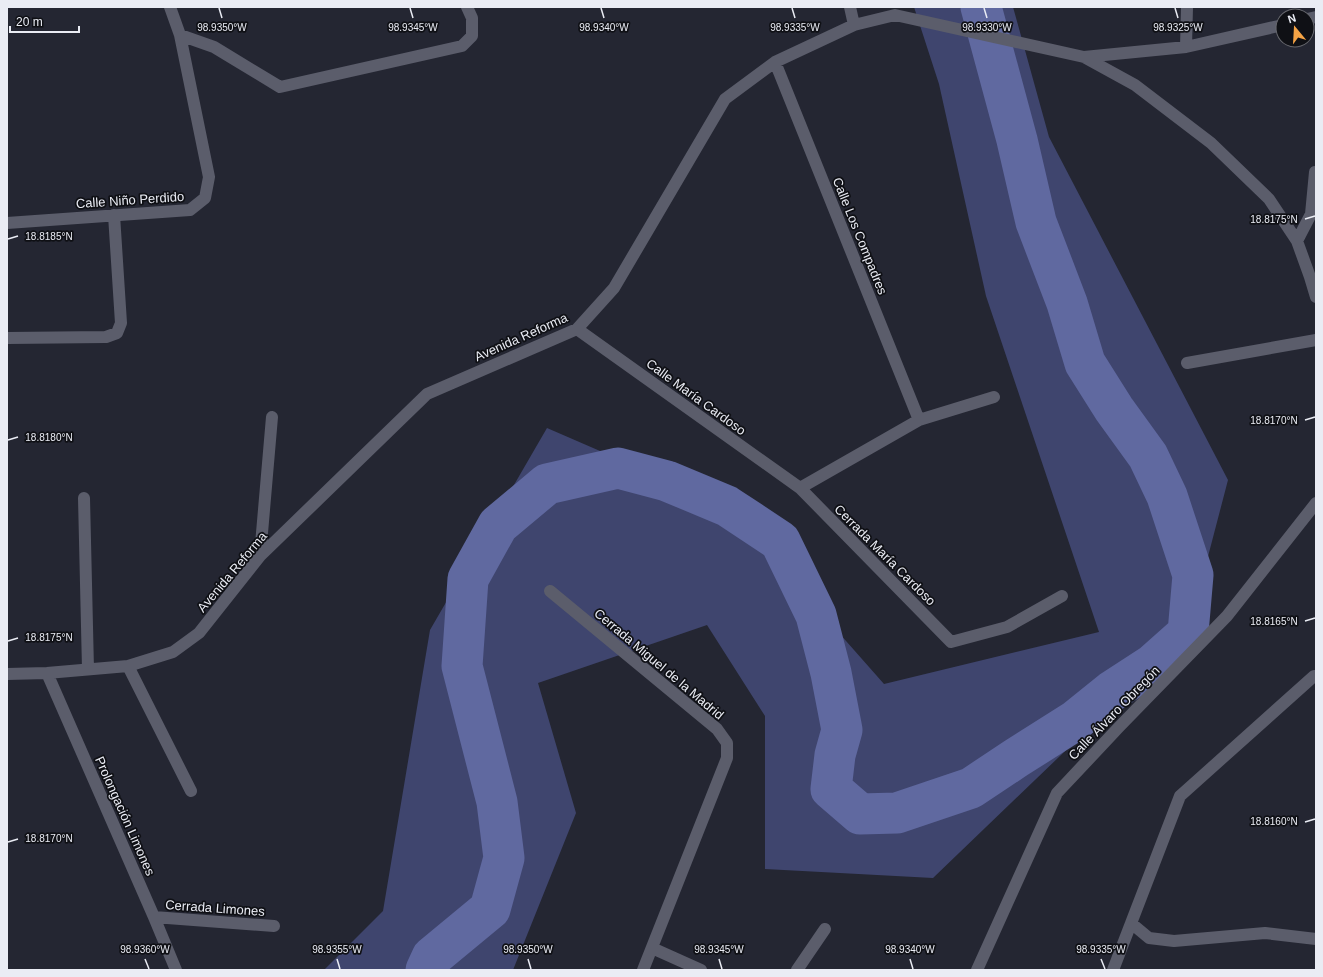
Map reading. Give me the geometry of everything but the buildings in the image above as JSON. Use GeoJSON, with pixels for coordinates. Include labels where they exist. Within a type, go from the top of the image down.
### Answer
{"type":"FeatureCollection","features":[{"type":"Feature","properties":{"kind":"street","name":"Calle Niño Perdido"},"geometry":{"type":"LineString","coordinates":[[7,223],[190,210],[205,198],[209,178],[180,35],[170,7]]}},
{"type":"Feature","properties":{"kind":"street"},"geometry":{"type":"LineString","coordinates":[[180,35],[214,47],[280,87],[462,46],[472,36],[472,18],[467,7]]}},
{"type":"Feature","properties":{"kind":"street"},"geometry":{"type":"LineString","coordinates":[[850,7],[854,25]]}},
{"type":"Feature","properties":{"kind":"street"},"geometry":{"type":"LineString","coordinates":[[1186,47],[1187,7]]}},
{"type":"Feature","properties":{"kind":"street","name":"Avenida Reforma"},"geometry":{"type":"LineString","coordinates":[[7,674],[47,673],[128,666],[173,652],[199,633],[260,556],[427,394],[577,329],[614,288],[725,99],[775,62],[854,25],[894,11],[962,30],[1084,57]]}},
{"type":"Feature","properties":{"kind":"street"},"geometry":{"type":"LineString","coordinates":[[1084,57],[1186,47],[1275,27]]}},
{"type":"Feature","properties":{"kind":"street"},"geometry":{"type":"LineString","coordinates":[[1084,57],[1135,84],[1211,143],[1269,199],[1297,241],[1313,277],[1316,297]]}},
{"type":"Feature","properties":{"kind":"street","name":"Calle Los Compadres"},"geometry":{"type":"LineString","coordinates":[[775,62],[918,420]]}},
{"type":"Feature","properties":{"kind":"street"},"geometry":{"type":"LineString","coordinates":[[1297,241],[1311,214],[1315,172]]}},
{"type":"Feature","properties":{"kind":"street"},"geometry":{"type":"LineString","coordinates":[[7,338],[106,337],[118,333],[121,323],[114,216]]}},
{"type":"Feature","properties":{"kind":"street","name":"Calle María Cardoso"},"geometry":{"type":"LineString","coordinates":[[577,329],[800,488]]}},
{"type":"Feature","properties":{"kind":"street"},"geometry":{"type":"LineString","coordinates":[[1187,363],[1316,340]]}},
{"type":"Feature","properties":{"kind":"street"},"geometry":{"type":"LineString","coordinates":[[800,488],[918,420],[994,397]]}},
{"type":"Feature","properties":{"kind":"street"},"geometry":{"type":"LineString","coordinates":[[260,556],[272,418]]}},
{"type":"Feature","properties":{"kind":"street","name":"Cerrada María Cardoso"},"geometry":{"type":"LineString","coordinates":[[800,488],[951,642],[1007,627],[1062,596]]}},
{"type":"Feature","properties":{"kind":"street"},"geometry":{"type":"LineString","coordinates":[[84,498],[88,669]]}},
{"type":"Feature","properties":{"kind":"street","name":"Calle Álvaro Obregón"},"geometry":{"type":"LineString","coordinates":[[977,970],[1057,793],[1227,616],[1316,503]]}},
{"type":"Feature","properties":{"kind":"street","name":"Cerrada Miguel de la Madrid"},"geometry":{"type":"LineString","coordinates":[[550,591],[717,729],[727,743],[728,758],[643,970]]}},
{"type":"Feature","properties":{"kind":"street"},"geometry":{"type":"LineString","coordinates":[[128,666],[191,791]]}},
{"type":"Feature","properties":{"kind":"street","name":"Prolongación Limones"},"geometry":{"type":"LineString","coordinates":[[47,673],[176,970]]}},
{"type":"Feature","properties":{"kind":"street"},"geometry":{"type":"LineString","coordinates":[[1113,970],[1180,796],[1314,676],[1316,676]]}},
{"type":"Feature","properties":{"kind":"street","name":"Cerrada Limones"},"geometry":{"type":"LineString","coordinates":[[154,917],[274,926]]}},
{"type":"Feature","properties":{"kind":"street"},"geometry":{"type":"LineString","coordinates":[[1131,923],[1149,938],[1174,941],[1265,933],[1316,939]]}},
{"type":"Feature","properties":{"kind":"street"},"geometry":{"type":"LineString","coordinates":[[797,970],[825,929]]}},
{"type":"Feature","properties":{"kind":"street"},"geometry":{"type":"LineString","coordinates":[[652,948],[701,970]]}},
{"type":"Feature","properties":{"kind":"shaded area"},"geometry":{"type":"Polygon","coordinates":[[[914,7],[1013,7],[1049,137],[1228,480],[1188,633],[933,878],[765,869],[765,716],[707,625],[538,683],[576,813],[513,970],[324,970],[383,911],[430,630],[547,428],[727,506],[884,684],[1099,632],[986,296],[939,84],[914,7]]]}},
{"type":"Feature","properties":{"kind":"waterway"},"geometry":{"type":"LineString","coordinates":[[426,970],[432,957],[490,909],[504,858],[497,802],[462,666],[468,579],[498,525],[547,484],[618,468],[667,481],[727,506],[780,541],[816,615],[831,673],[842,730],[835,755],[831,789],[860,814],[897,813],[971,788],[1076,720],[1112,691],[1152,665],[1188,633],[1193,575],[1167,496],[1148,456],[1114,409],[1085,363],[1067,303],[1036,222],[1017,140],[981,7]]}}]}
